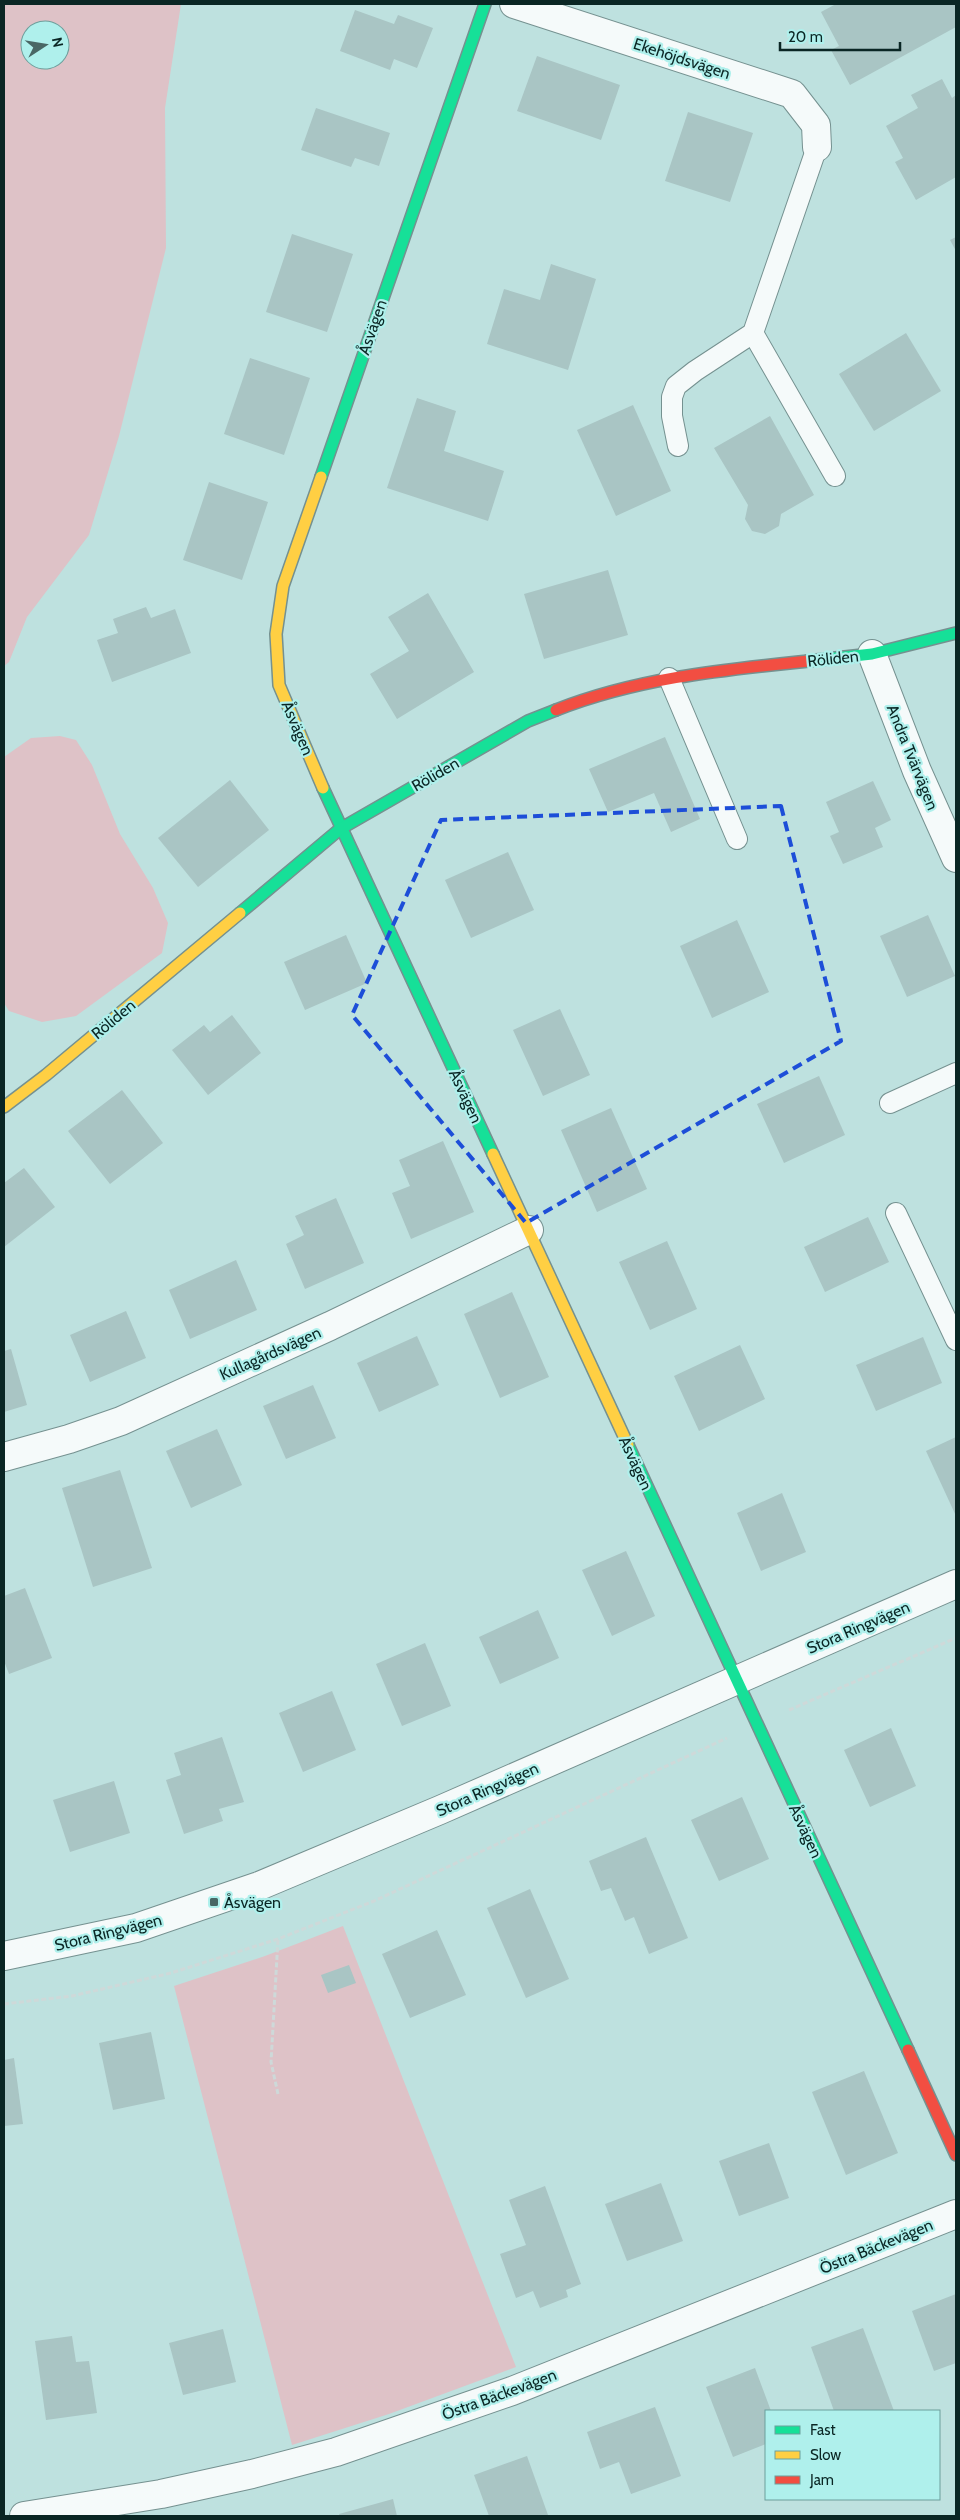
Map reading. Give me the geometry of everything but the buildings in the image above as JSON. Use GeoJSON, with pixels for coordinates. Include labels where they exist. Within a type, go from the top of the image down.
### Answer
{"type":"FeatureCollection","features":[{"type":"Feature","properties":{"kind":"street","name":"Åsvägen"},"geometry":{"type":"LineString","coordinates":[[485,4],[282,586],[276,634],[279,685],[340,829],[529,1230],[956,2156]]}},
{"type":"Feature","properties":{"kind":"street","name":"Ekehöjdsvägen"},"geometry":{"type":"LineString","coordinates":[[514,4],[792,94],[816,125],[817,147]]}},
{"type":"Feature","properties":{"kind":"street","name":"Röliden"},"geometry":{"type":"LineString","coordinates":[[4,1107],[54,1068],[340,829],[528,721],[576,702],[688,674],[872,654],[956,633]]}},
{"type":"Feature","properties":{"kind":"street","name":"Andra Tvärvägen"},"geometry":{"type":"LineString","coordinates":[[872,654],[916,771],[956,858]]}},
{"type":"Feature","properties":{"kind":"street","name":"Kullagårdsvägen"},"geometry":{"type":"LineString","coordinates":[[4,1457],[68,1439],[121,1421],[330,1326],[529,1230]]}},
{"type":"Feature","properties":{"kind":"street","name":"Stora Ringvägen"},"geometry":{"type":"LineString","coordinates":[[4,1956],[136,1928],[259,1886],[440,1810],[735,1679],[956,1584]]}},
{"type":"Feature","properties":{"kind":"street","name":"Östra Bäckevägen"},"geometry":{"type":"LineString","coordinates":[[24,2516],[161,2494],[252,2474],[336,2452],[512,2391],[956,2214]]}},
{"type":"Feature","properties":{"kind":"lane"},"geometry":{"type":"LineString","coordinates":[[678,446],[672,416],[672,397],[676,386],[695,371],[753,333],[817,147]]}},
{"type":"Feature","properties":{"kind":"lane"},"geometry":{"type":"LineString","coordinates":[[753,333],[835,476]]}},
{"type":"Feature","properties":{"kind":"lane"},"geometry":{"type":"LineString","coordinates":[[669,678],[737,839]]}},
{"type":"Feature","properties":{"kind":"lane"},"geometry":{"type":"LineString","coordinates":[[890,1103],[956,1073]]}},
{"type":"Feature","properties":{"kind":"lane"},"geometry":{"type":"LineString","coordinates":[[896,1212],[956,1340]]}},
{"type":"Feature","properties":{"kind":"path"},"geometry":{"type":"LineString","coordinates":[[4,2004],[72,1996],[171,1973],[278,1939],[374,1901],[756,1724],[956,1638]]}},
{"type":"Feature","properties":{"kind":"path"},"geometry":{"type":"LineString","coordinates":[[278,1939],[271,2054],[278,2094]]}},
{"type":"Feature","properties":{"kind":"highlighted area"},"geometry":{"type":"Polygon","coordinates":[[[781,806],[841,1041],[526,1223],[352,1015],[441,820],[781,806]]]}},
{"type":"Feature","properties":{"kind":"shaded area"},"geometry":{"type":"Polygon","coordinates":[[[4,4],[181,4],[165,108],[166,248],[119,436],[89,535],[27,617],[9,662],[4,666],[4,4]]]}},
{"type":"Feature","properties":{"kind":"shaded area"},"geometry":{"type":"Polygon","coordinates":[[[60,736],[76,740],[92,765],[120,834],[153,888],[168,923],[162,953],[76,1016],[42,1022],[9,1011],[4,1003],[4,757],[31,738],[60,736]]]}},
{"type":"Feature","properties":{"kind":"shaded area"},"geometry":{"type":"Polygon","coordinates":[[[343,1926],[516,2367],[389,2414],[292,2445],[174,1986],[265,1956],[343,1926]]]}},
{"type":"Feature","properties":{"kind":"traffic: fast"},"geometry":{"type":"LineString","coordinates":[[321,477],[485,4]]}},
{"type":"Feature","properties":{"kind":"traffic: fast"},"geometry":{"type":"LineString","coordinates":[[808,661],[872,654],[956,633]]}},
{"type":"Feature","properties":{"kind":"traffic: fast"},"geometry":{"type":"LineString","coordinates":[[240,913],[340,829],[528,721],[556,710]]}},
{"type":"Feature","properties":{"kind":"traffic: fast"},"geometry":{"type":"LineString","coordinates":[[323,788],[493,1154]]}},
{"type":"Feature","properties":{"kind":"traffic: fast"},"geometry":{"type":"LineString","coordinates":[[628,1445],[908,2050]]}},
{"type":"Feature","properties":{"kind":"traffic: slow"},"geometry":{"type":"LineString","coordinates":[[321,477],[283,586],[276,634],[279,685],[323,788]]}},
{"type":"Feature","properties":{"kind":"traffic: slow"},"geometry":{"type":"LineString","coordinates":[[4,1107],[46,1075],[240,913]]}},
{"type":"Feature","properties":{"kind":"traffic: slow"},"geometry":{"type":"LineString","coordinates":[[493,1154],[628,1445]]}},
{"type":"Feature","properties":{"kind":"traffic: jam"},"geometry":{"type":"LineString","coordinates":[[556,710],[617,690],[649,683],[712,672],[808,661]]}},
{"type":"Feature","properties":{"kind":"traffic: jam"},"geometry":{"type":"LineString","coordinates":[[908,2050],[956,2155]]}},
{"type":"Feature","properties":{"kind":"place","name":"Åsvägen"},"geometry":{"type":"Point","coordinates":[214,1902]}}]}
